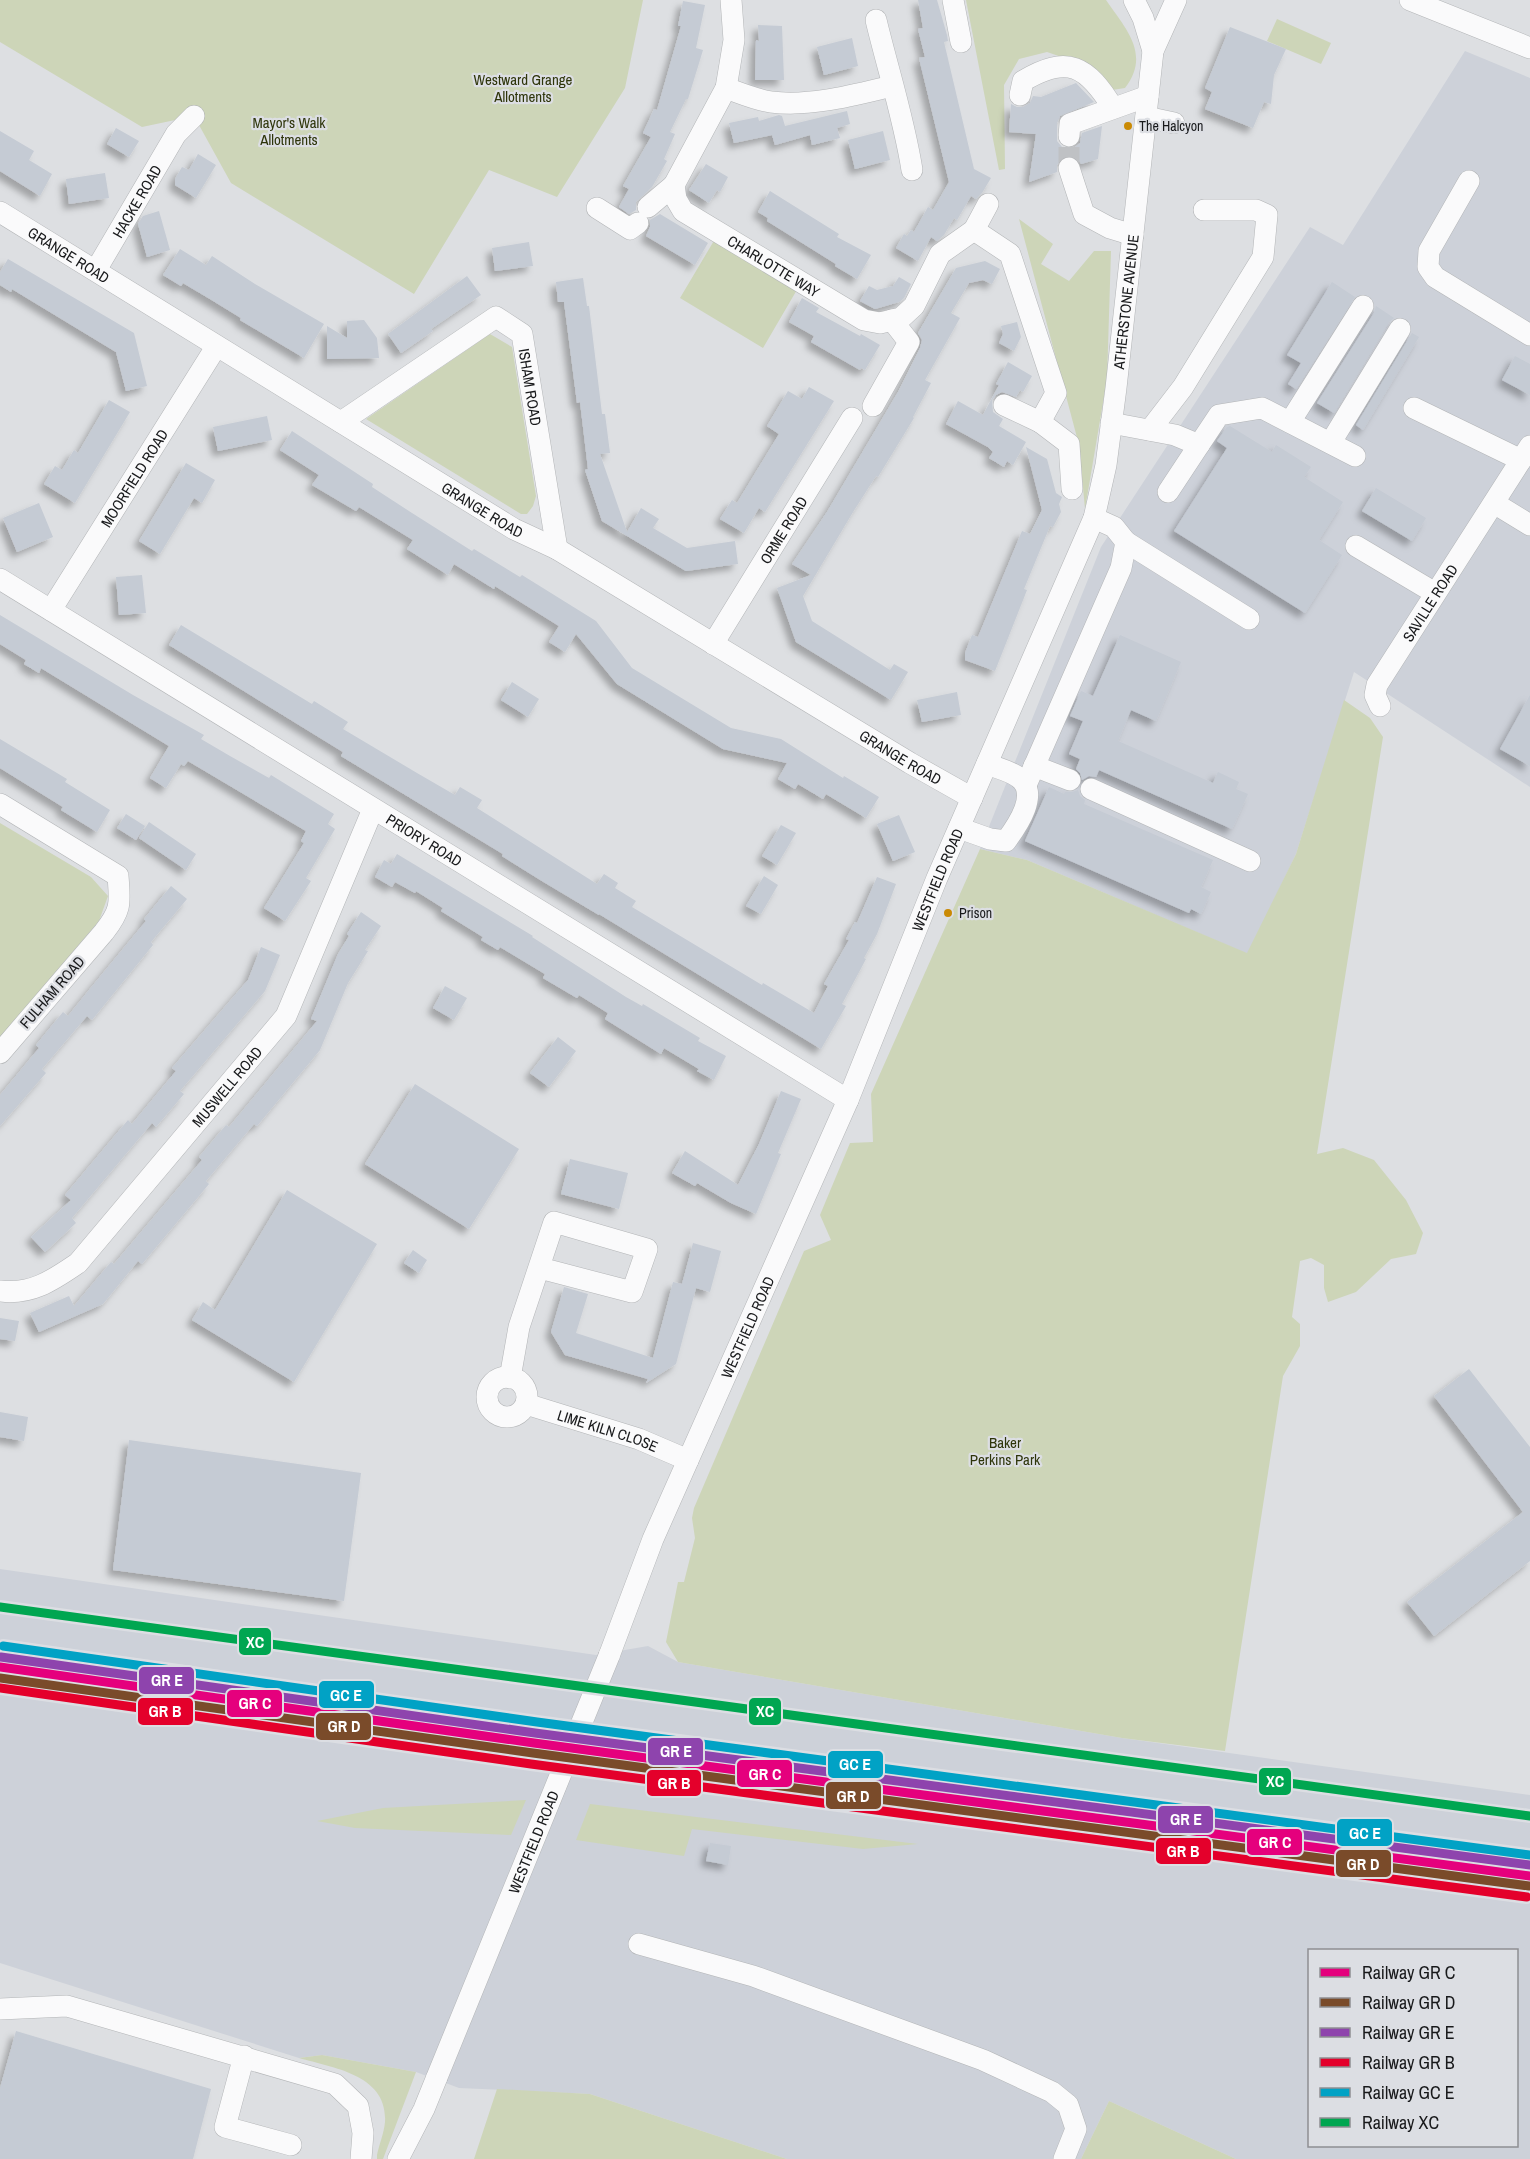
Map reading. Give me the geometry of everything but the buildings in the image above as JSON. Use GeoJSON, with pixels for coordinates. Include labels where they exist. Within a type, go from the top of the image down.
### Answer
{"type":"FeatureCollection","features":[{"type":"Feature","properties":{"kind":"street"},"geometry":{"type":"LineString","coordinates":[[597,208],[630,229],[674,185],[726,88],[734,40],[731,0]]}},
{"type":"Feature","properties":{"kind":"street"},"geometry":{"type":"LineString","coordinates":[[953,0],[961,42]]}},
{"type":"Feature","properties":{"kind":"street","name":"ATHERSTONE AVENUE"},"geometry":{"type":"LineString","coordinates":[[1134,0],[1143,18],[1153,51]]}},
{"type":"Feature","properties":{"kind":"street"},"geometry":{"type":"LineString","coordinates":[[1160,0],[1176,0]]}},
{"type":"Feature","properties":{"kind":"street","name":"ATHERSTONE AVENUE"},"geometry":{"type":"LineString","coordinates":[[1081,549],[1094,518],[1106,465],[1153,51],[1176,0]]}},
{"type":"Feature","properties":{"kind":"street"},"geometry":{"type":"LineString","coordinates":[[1410,0],[1530,48]]}},
{"type":"Feature","properties":{"kind":"street"},"geometry":{"type":"LineString","coordinates":[[876,20],[892,86],[905,126],[912,170]]}},
{"type":"Feature","properties":{"kind":"street"},"geometry":{"type":"LineString","coordinates":[[1020,95],[1023,81],[1043,69],[1066,66],[1087,74],[1101,89],[1113,108]]}},
{"type":"Feature","properties":{"kind":"street"},"geometry":{"type":"LineString","coordinates":[[726,88],[768,101],[790,103],[817,101],[892,86]]}},
{"type":"Feature","properties":{"kind":"street"},"geometry":{"type":"LineString","coordinates":[[1070,136],[1070,124],[1148,96]]}},
{"type":"Feature","properties":{"kind":"street","name":"HACKE ROAD"},"geometry":{"type":"LineString","coordinates":[[96,270],[176,134],[194,116]]}},
{"type":"Feature","properties":{"kind":"street"},"geometry":{"type":"LineString","coordinates":[[1146,117],[1174,123]]}},
{"type":"Feature","properties":{"kind":"street"},"geometry":{"type":"LineString","coordinates":[[1069,168],[1084,214],[1110,228],[1133,235]]}},
{"type":"Feature","properties":{"kind":"street"},"geometry":{"type":"LineString","coordinates":[[1469,182],[1429,251],[1428,267],[1435,277],[1530,334]]}},
{"type":"Feature","properties":{"kind":"street","name":"CHARLOTTE WAY"},"geometry":{"type":"LineString","coordinates":[[674,185],[676,200],[683,211],[864,320],[880,323],[892,320]]}},
{"type":"Feature","properties":{"kind":"street"},"geometry":{"type":"LineString","coordinates":[[873,406],[909,342],[892,320],[901,318],[914,306],[940,254],[974,230],[988,204]]}},
{"type":"Feature","properties":{"kind":"street"},"geometry":{"type":"LineString","coordinates":[[1150,430],[1183,387],[1263,257],[1267,215],[1256,210],[1204,210]]}},
{"type":"Feature","properties":{"kind":"street","name":"GRANGE ROAD"},"geometry":{"type":"LineString","coordinates":[[0,212],[514,529],[557,549],[910,764],[972,798]]}},
{"type":"Feature","properties":{"kind":"street"},"geometry":{"type":"LineString","coordinates":[[974,230],[1010,254],[1013,262],[1056,393],[1040,422]]}},
{"type":"Feature","properties":{"kind":"street"},"geometry":{"type":"LineString","coordinates":[[1290,422],[1363,306]]}},
{"type":"Feature","properties":{"kind":"street","name":"ISHAM ROAD"},"geometry":{"type":"LineString","coordinates":[[341,422],[495,317],[522,334],[557,549]]}},
{"type":"Feature","properties":{"kind":"street"},"geometry":{"type":"LineString","coordinates":[[1331,442],[1400,329]]}},
{"type":"Feature","properties":{"kind":"street","name":"MOORFIELD ROAD"},"geometry":{"type":"LineString","coordinates":[[51,610],[216,347]]}},
{"type":"Feature","properties":{"kind":"street"},"geometry":{"type":"LineString","coordinates":[[1004,405],[1040,422],[1069,444],[1072,489]]}},
{"type":"Feature","properties":{"kind":"street"},"geometry":{"type":"LineString","coordinates":[[1168,492],[1219,415],[1262,408],[1355,456]]}},
{"type":"Feature","properties":{"kind":"street"},"geometry":{"type":"LineString","coordinates":[[1414,408],[1525,453]]}},
{"type":"Feature","properties":{"kind":"street","name":"ORME ROAD"},"geometry":{"type":"LineString","coordinates":[[713,644],[852,418]]}},
{"type":"Feature","properties":{"kind":"street"},"geometry":{"type":"LineString","coordinates":[[1111,423],[1175,435],[1199,445]]}},
{"type":"Feature","properties":{"kind":"street","name":"SAVILLE ROAD"},"geometry":{"type":"LineString","coordinates":[[1380,706],[1375,695],[1377,685],[1525,453]]}},
{"type":"Feature","properties":{"kind":"street"},"geometry":{"type":"LineString","coordinates":[[1494,503],[1530,525]]}},
{"type":"Feature","properties":{"kind":"street"},"geometry":{"type":"LineString","coordinates":[[1094,518],[1114,527],[1126,542],[1250,619]]}},
{"type":"Feature","properties":{"kind":"street"},"geometry":{"type":"LineString","coordinates":[[959,828],[990,839],[1006,841],[1017,826],[1027,801],[1030,776],[1121,568],[1126,542]]}},
{"type":"Feature","properties":{"kind":"street"},"geometry":{"type":"LineString","coordinates":[[1356,546],[1435,593]]}},
{"type":"Feature","properties":{"kind":"street","name":"WESTFIELD ROAD"},"geometry":{"type":"LineString","coordinates":[[398,2159],[424,2109],[609,1656],[653,1539],[848,1100],[959,828],[1081,549]]}},
{"type":"Feature","properties":{"kind":"street","name":"PRIORY ROAD"},"geometry":{"type":"LineString","coordinates":[[0,579],[848,1100]]}},
{"type":"Feature","properties":{"kind":"street"},"geometry":{"type":"LineString","coordinates":[[987,764],[1019,777],[1071,780]]}},
{"type":"Feature","properties":{"kind":"street"},"geometry":{"type":"LineString","coordinates":[[1091,789],[1250,861]]}},
{"type":"Feature","properties":{"kind":"street","name":"FULHAM ROAD"},"geometry":{"type":"LineString","coordinates":[[0,804],[118,876],[120,901],[116,916],[104,932],[0,1053]]}},
{"type":"Feature","properties":{"kind":"street","name":"MUSWELL ROAD"},"geometry":{"type":"LineString","coordinates":[[0,1291],[39,1288],[78,1263],[286,1016],[373,809]]}},
{"type":"Feature","properties":{"kind":"street"},"geometry":{"type":"LineString","coordinates":[[510,1378],[519,1327],[554,1222],[647,1249],[632,1292],[540,1268]]}},
{"type":"Feature","properties":{"kind":"street"},"geometry":{"type":"LineString","coordinates":[[510,1378],[521,1383],[525,1388],[526,1404],[521,1412],[509,1417],[497,1415],[488,1400],[490,1388],[498,1380],[510,1378]]}},
{"type":"Feature","properties":{"kind":"street","name":"LIME KILN CLOSE"},"geometry":{"type":"LineString","coordinates":[[526,1404],[639,1439],[688,1460]]}},
{"type":"Feature","properties":{"kind":"street"},"geometry":{"type":"LineString","coordinates":[[639,1944],[753,1976],[983,2060],[1052,2092],[1068,2105],[1076,2129],[1064,2159]]}},
{"type":"Feature","properties":{"kind":"street"},"geometry":{"type":"LineString","coordinates":[[0,2009],[67,2006],[335,2084],[358,2106],[363,2133],[361,2159]]}},
{"type":"Feature","properties":{"kind":"street"},"geometry":{"type":"LineString","coordinates":[[244,2056],[225,2127],[291,2145]]}},
{"type":"Feature","properties":{"kind":"street","name":"WESTFIELD ROAD"},"geometry":{"type":"LineString","coordinates":[[412,2159],[424,2109]]}},
{"type":"Feature","properties":{"kind":"shaded area"},"geometry":{"type":"Polygon","coordinates":[[[1465,51],[1530,78],[1530,787],[1354,672],[1296,854],[1248,954],[1027,860],[980,849],[1101,547],[1310,227],[1343,245],[1465,51]]]}},
{"type":"Feature","properties":{"kind":"shaded area"},"geometry":{"type":"Polygon","coordinates":[[[0,1569],[596,1655],[648,1646],[678,1662],[1122,1738],[1530,1795],[1530,2159],[1236,2159],[1109,2101],[1081,2159],[787,2159],[590,2094],[459,2088],[416,2072],[322,2055],[299,2058],[0,1963],[0,1569]]]}},
{"type":"Feature","properties":{"kind":"green space"},"geometry":{"type":"Polygon","coordinates":[[[0,0],[643,0],[625,88],[557,197],[489,170],[414,294],[231,183],[194,116],[142,127],[0,42],[0,0]]]}},
{"type":"Feature","properties":{"kind":"green space"},"geometry":{"type":"Polygon","coordinates":[[[966,0],[1106,0],[1133,42],[1136,64],[1132,76],[1125,88],[1112,90],[1079,63],[1047,52],[1019,59],[1004,85],[1005,169],[999,170],[966,0]]]}},
{"type":"Feature","properties":{"kind":"green space"},"geometry":{"type":"Polygon","coordinates":[[[1277,19],[1331,43],[1321,64],[1267,41],[1277,19]]]}},
{"type":"Feature","properties":{"kind":"green space"},"geometry":{"type":"Polygon","coordinates":[[[1019,219],[1053,244],[1041,264],[1069,281],[1094,251],[1111,251],[1107,379],[1085,509],[1079,445],[1019,219]]]}},
{"type":"Feature","properties":{"kind":"green space"},"geometry":{"type":"Polygon","coordinates":[[[715,239],[798,288],[763,348],[680,298],[715,239]]]}},
{"type":"Feature","properties":{"kind":"green space"},"geometry":{"type":"Polygon","coordinates":[[[490,334],[512,347],[536,496],[527,514],[521,514],[366,419],[490,334]]]}},
{"type":"Feature","properties":{"kind":"green space","name":"Baker Perkins Park"},"geometry":{"type":"Polygon","coordinates":[[[1344,700],[1370,718],[1383,737],[1317,1154],[1343,1148],[1374,1160],[1406,1200],[1423,1233],[1416,1254],[1391,1259],[1356,1292],[1328,1302],[1324,1288],[1324,1265],[1311,1258],[1300,1261],[1292,1317],[1300,1324],[1300,1346],[1283,1376],[1225,1751],[1122,1738],[678,1662],[666,1642],[678,1582],[684,1582],[695,1538],[692,1518],[694,1508],[804,1251],[831,1240],[820,1215],[850,1143],[873,1142],[871,1094],[980,849],[1027,860],[1247,953],[1296,854],[1344,700]]]}},
{"type":"Feature","properties":{"kind":"green space"},"geometry":{"type":"Polygon","coordinates":[[[0,823],[91,877],[108,896],[99,921],[0,1038],[0,823]]]}},
{"type":"Feature","properties":{"kind":"green space"},"geometry":{"type":"Polygon","coordinates":[[[526,1800],[511,1835],[355,1828],[317,1821],[383,1808],[526,1800]]]}},
{"type":"Feature","properties":{"kind":"green space"},"geometry":{"type":"Polygon","coordinates":[[[590,1804],[918,1844],[863,1849],[692,1829],[684,1856],[576,1840],[590,1804]]]}},
{"type":"Feature","properties":{"kind":"green space"},"geometry":{"type":"Polygon","coordinates":[[[322,2055],[416,2072],[383,2159],[377,2159],[385,2122],[384,2106],[378,2094],[356,2076],[299,2058],[322,2055]]]}},
{"type":"Feature","properties":{"kind":"green space"},"geometry":{"type":"Polygon","coordinates":[[[497,2089],[590,2094],[787,2159],[474,2159],[497,2089]]]}},
{"type":"Feature","properties":{"kind":"green space"},"geometry":{"type":"Polygon","coordinates":[[[1109,2101],[1236,2159],[1081,2159],[1109,2101]]]}},
{"type":"Feature","properties":{"kind":"tunnel"},"geometry":{"type":"LineString","coordinates":[[1069,136],[1069,168]]}},
{"type":"Feature","properties":{"kind":"railway"},"geometry":{"type":"LineString","coordinates":[[0,1686],[526,1764],[1530,1895]]}},
{"type":"Feature","properties":{"kind":"transit line"},"geometry":{"type":"LineString","coordinates":[[3,1646],[537,1722],[1530,1855]]}},
{"type":"Feature","properties":{"kind":"transit line"},"geometry":{"type":"LineString","coordinates":[[1,1657],[535,1733],[1530,1865]]}},
{"type":"Feature","properties":{"kind":"transit line"},"geometry":{"type":"LineString","coordinates":[[0,1667],[534,1743],[1530,1876]]}},
{"type":"Feature","properties":{"kind":"transit line"},"geometry":{"type":"LineString","coordinates":[[0,1678],[533,1753],[1529,1886]]}},
{"type":"Feature","properties":{"kind":"transit line"},"geometry":{"type":"LineString","coordinates":[[0,1688],[531,1764],[1527,1897]]}},
{"type":"Feature","properties":{"kind":"rail line","name":"XC"},"geometry":{"type":"LineString","coordinates":[[0,1607],[1530,1816]]}},
{"type":"Feature","properties":{"kind":"place","name":"The Halcyon"},"geometry":{"type":"Point","coordinates":[1128,126]}},
{"type":"Feature","properties":{"kind":"place","name":"Prison"},"geometry":{"type":"Point","coordinates":[948,913]}},
{"type":"Feature","properties":{"kind":"park label","name":"Westward Grange Allotments"},"geometry":{"type":"Point","coordinates":[523,88]}},
{"type":"Feature","properties":{"kind":"park label","name":"Mayor's Walk Allotments"},"geometry":{"type":"Point","coordinates":[289,130]}}]}
